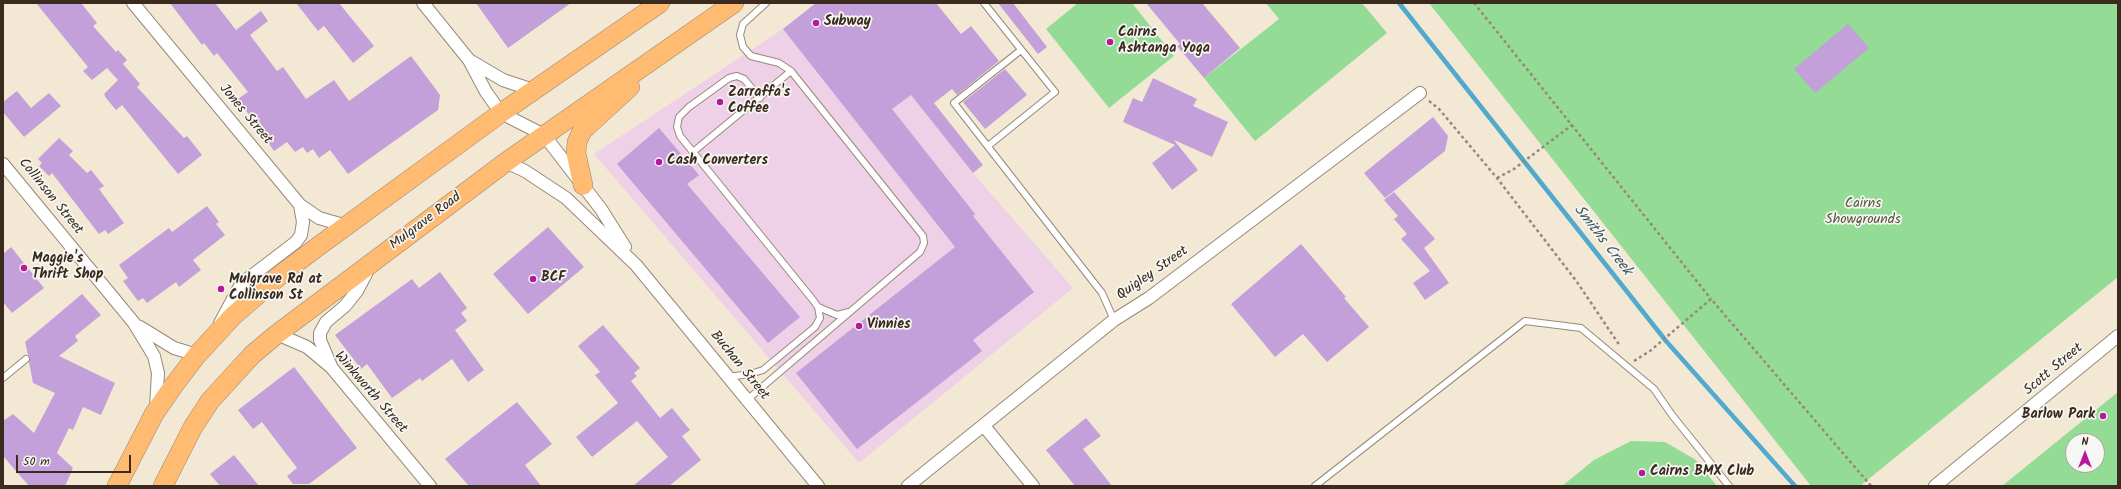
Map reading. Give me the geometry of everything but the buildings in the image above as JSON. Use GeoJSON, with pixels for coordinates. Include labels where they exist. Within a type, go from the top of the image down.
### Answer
{"type":"FeatureCollection","features":[{"type":"Feature","properties":{"kind":"main road"},"geometry":{"type":"LineString","coordinates":[[117,486],[154,414],[197,355],[233,316],[284,272],[533,90],[660,3]]}},
{"type":"Feature","properties":{"kind":"main road","name":"Mulgrave Road"},"geometry":{"type":"LineString","coordinates":[[163,486],[192,427],[210,401],[252,355],[277,334],[506,162],[734,3]]}},
{"type":"Feature","properties":{"kind":"main road"},"geometry":{"type":"LineString","coordinates":[[582,185],[576,153],[577,142],[582,131],[674,44]]}},
{"type":"Feature","properties":{"kind":"street","name":"Jones Street"},"geometry":{"type":"LineString","coordinates":[[133,3],[300,205],[319,218],[347,226]]}},
{"type":"Feature","properties":{"kind":"street","name":"Buchan Street"},"geometry":{"type":"LineString","coordinates":[[423,3],[469,60],[486,92],[501,113],[544,135],[601,209],[636,265]]}},
{"type":"Feature","properties":{"kind":"street","name":"Buchan Street"},"geometry":{"type":"LineString","coordinates":[[469,60],[503,80],[533,90]]}},
{"type":"Feature","properties":{"kind":"street","name":"Quigley Street"},"geometry":{"type":"LineString","coordinates":[[908,486],[1114,320],[1149,298],[1420,93]]}},
{"type":"Feature","properties":{"kind":"street","name":"Buchan Street"},"geometry":{"type":"LineString","coordinates":[[506,162],[536,177],[566,198],[636,265],[818,486]]}},
{"type":"Feature","properties":{"kind":"street","name":"Collinson Street"},"geometry":{"type":"LineString","coordinates":[[3,164],[134,323]]}},
{"type":"Feature","properties":{"kind":"street"},"geometry":{"type":"LineString","coordinates":[[213,337],[241,284],[296,242],[301,236],[303,222],[300,205]]}},
{"type":"Feature","properties":{"kind":"street"},"geometry":{"type":"LineString","coordinates":[[331,366],[320,340],[320,333],[326,322],[345,306],[357,291],[372,262]]}},
{"type":"Feature","properties":{"kind":"street"},"geometry":{"type":"LineString","coordinates":[[134,323],[174,348],[197,355]]}},
{"type":"Feature","properties":{"kind":"street"},"geometry":{"type":"LineString","coordinates":[[134,323],[154,356],[158,373],[157,398],[154,414]]}},
{"type":"Feature","properties":{"kind":"street","name":"Winkworth Street"},"geometry":{"type":"LineString","coordinates":[[277,334],[307,347],[331,366],[430,486]]}},
{"type":"Feature","properties":{"kind":"street","name":"Scott Street"},"geometry":{"type":"LineString","coordinates":[[1935,486],[2118,336]]}},
{"type":"Feature","properties":{"kind":"street"},"geometry":{"type":"LineString","coordinates":[[984,426],[1033,486]]}},
{"type":"Feature","properties":{"kind":"lane"},"geometry":{"type":"LineString","coordinates":[[747,400],[920,252],[924,243],[923,236],[791,72],[779,63],[751,56],[743,47],[740,35],[743,24],[766,3]]}},
{"type":"Feature","properties":{"kind":"lane"},"geometry":{"type":"LineString","coordinates":[[984,3],[1055,92],[988,146]]}},
{"type":"Feature","properties":{"kind":"lane"},"geometry":{"type":"LineString","coordinates":[[1022,50],[954,103],[1102,293],[1114,320]]}},
{"type":"Feature","properties":{"kind":"lane"},"geometry":{"type":"LineString","coordinates":[[693,152],[791,72]]}},
{"type":"Feature","properties":{"kind":"lane"},"geometry":{"type":"LineString","coordinates":[[760,98],[744,79],[737,76],[729,78],[689,107],[679,117],[677,127],[680,136],[818,307],[837,315],[850,312]]}},
{"type":"Feature","properties":{"kind":"lane"},"geometry":{"type":"LineString","coordinates":[[728,377],[750,374],[763,370],[815,327],[820,318],[818,307]]}},
{"type":"Feature","properties":{"kind":"lane"},"geometry":{"type":"LineString","coordinates":[[1315,486],[1525,321],[1581,328],[1654,389],[1672,415],[1729,486]]}},
{"type":"Feature","properties":{"kind":"lane"},"geometry":{"type":"LineString","coordinates":[[3,378],[26,359]]}},
{"type":"Feature","properties":{"kind":"path"},"geometry":{"type":"LineString","coordinates":[[1474,3],[1711,299],[1871,486]]}},
{"type":"Feature","properties":{"kind":"path"},"geometry":{"type":"LineString","coordinates":[[1420,93],[1439,109],[1497,178],[1578,282],[1623,350]]}},
{"type":"Feature","properties":{"kind":"path"},"geometry":{"type":"LineString","coordinates":[[1497,178],[1514,169],[1572,125]]}},
{"type":"Feature","properties":{"kind":"path"},"geometry":{"type":"LineString","coordinates":[[1632,362],[1650,352],[1711,299]]}},
{"type":"Feature","properties":{"kind":"shaded area"},"geometry":{"type":"Polygon","coordinates":[[[816,3],[838,3],[973,173],[1073,288],[859,463],[594,154],[783,29],[816,3]]]}},
{"type":"Feature","properties":{"kind":"green space","name":"Cairns Ashtanga Yoga"},"geometry":{"type":"Polygon","coordinates":[[[1078,3],[1132,3],[1174,56],[1109,108],[1046,29],[1078,3]]]}},
{"type":"Feature","properties":{"kind":"green space"},"geometry":{"type":"Polygon","coordinates":[[[1266,3],[1362,3],[1387,33],[1255,141],[1204,78],[1279,19],[1266,3]]]}},
{"type":"Feature","properties":{"kind":"green space","name":"Cairns Showgrounds"},"geometry":{"type":"Polygon","coordinates":[[[1429,3],[2118,3],[2118,277],[1860,486],[1811,486],[1429,3]]]}},
{"type":"Feature","properties":{"kind":"green space","name":"Barlow Park"},"geometry":{"type":"Polygon","coordinates":[[[2118,392],[2118,486],[2002,486],[2065,435],[2065,473],[2105,473],[2105,433],[2067,433],[2118,392]]]}},
{"type":"Feature","properties":{"kind":"green space","name":"Cairns BMX Club"},"geometry":{"type":"Polygon","coordinates":[[[1631,441],[1665,442],[1696,460],[1717,486],[1562,486],[1594,460],[1631,441]]]}},
{"type":"Feature","properties":{"kind":"waterway","name":"Smiths Creek"},"geometry":{"type":"LineString","coordinates":[[1399,3],[1666,341],[1795,486]]}},
{"type":"Feature","properties":{"kind":"place","name":"Subway"},"geometry":{"type":"Point","coordinates":[816,23]}},
{"type":"Feature","properties":{"kind":"place","name":"Cairns Ashtanga Yoga"},"geometry":{"type":"Point","coordinates":[1110,42]}},
{"type":"Feature","properties":{"kind":"place","name":"Zarraffa's Coffee"},"geometry":{"type":"Point","coordinates":[720,102]}},
{"type":"Feature","properties":{"kind":"place","name":"Cash Converters"},"geometry":{"type":"Point","coordinates":[659,162]}},
{"type":"Feature","properties":{"kind":"place","name":"Maggie's Thrift Shop"},"geometry":{"type":"Point","coordinates":[24,268]}},
{"type":"Feature","properties":{"kind":"place","name":"BCF"},"geometry":{"type":"Point","coordinates":[533,279]}},
{"type":"Feature","properties":{"kind":"place","name":"Mulgrave Rd at Collinson St"},"geometry":{"type":"Point","coordinates":[221,289]}},
{"type":"Feature","properties":{"kind":"place","name":"Vinnies"},"geometry":{"type":"Point","coordinates":[859,326]}},
{"type":"Feature","properties":{"kind":"place","name":"Barlow Park"},"geometry":{"type":"Point","coordinates":[2103,416]}},
{"type":"Feature","properties":{"kind":"place","name":"Cairns BMX Club"},"geometry":{"type":"Point","coordinates":[1642,473]}}]}
